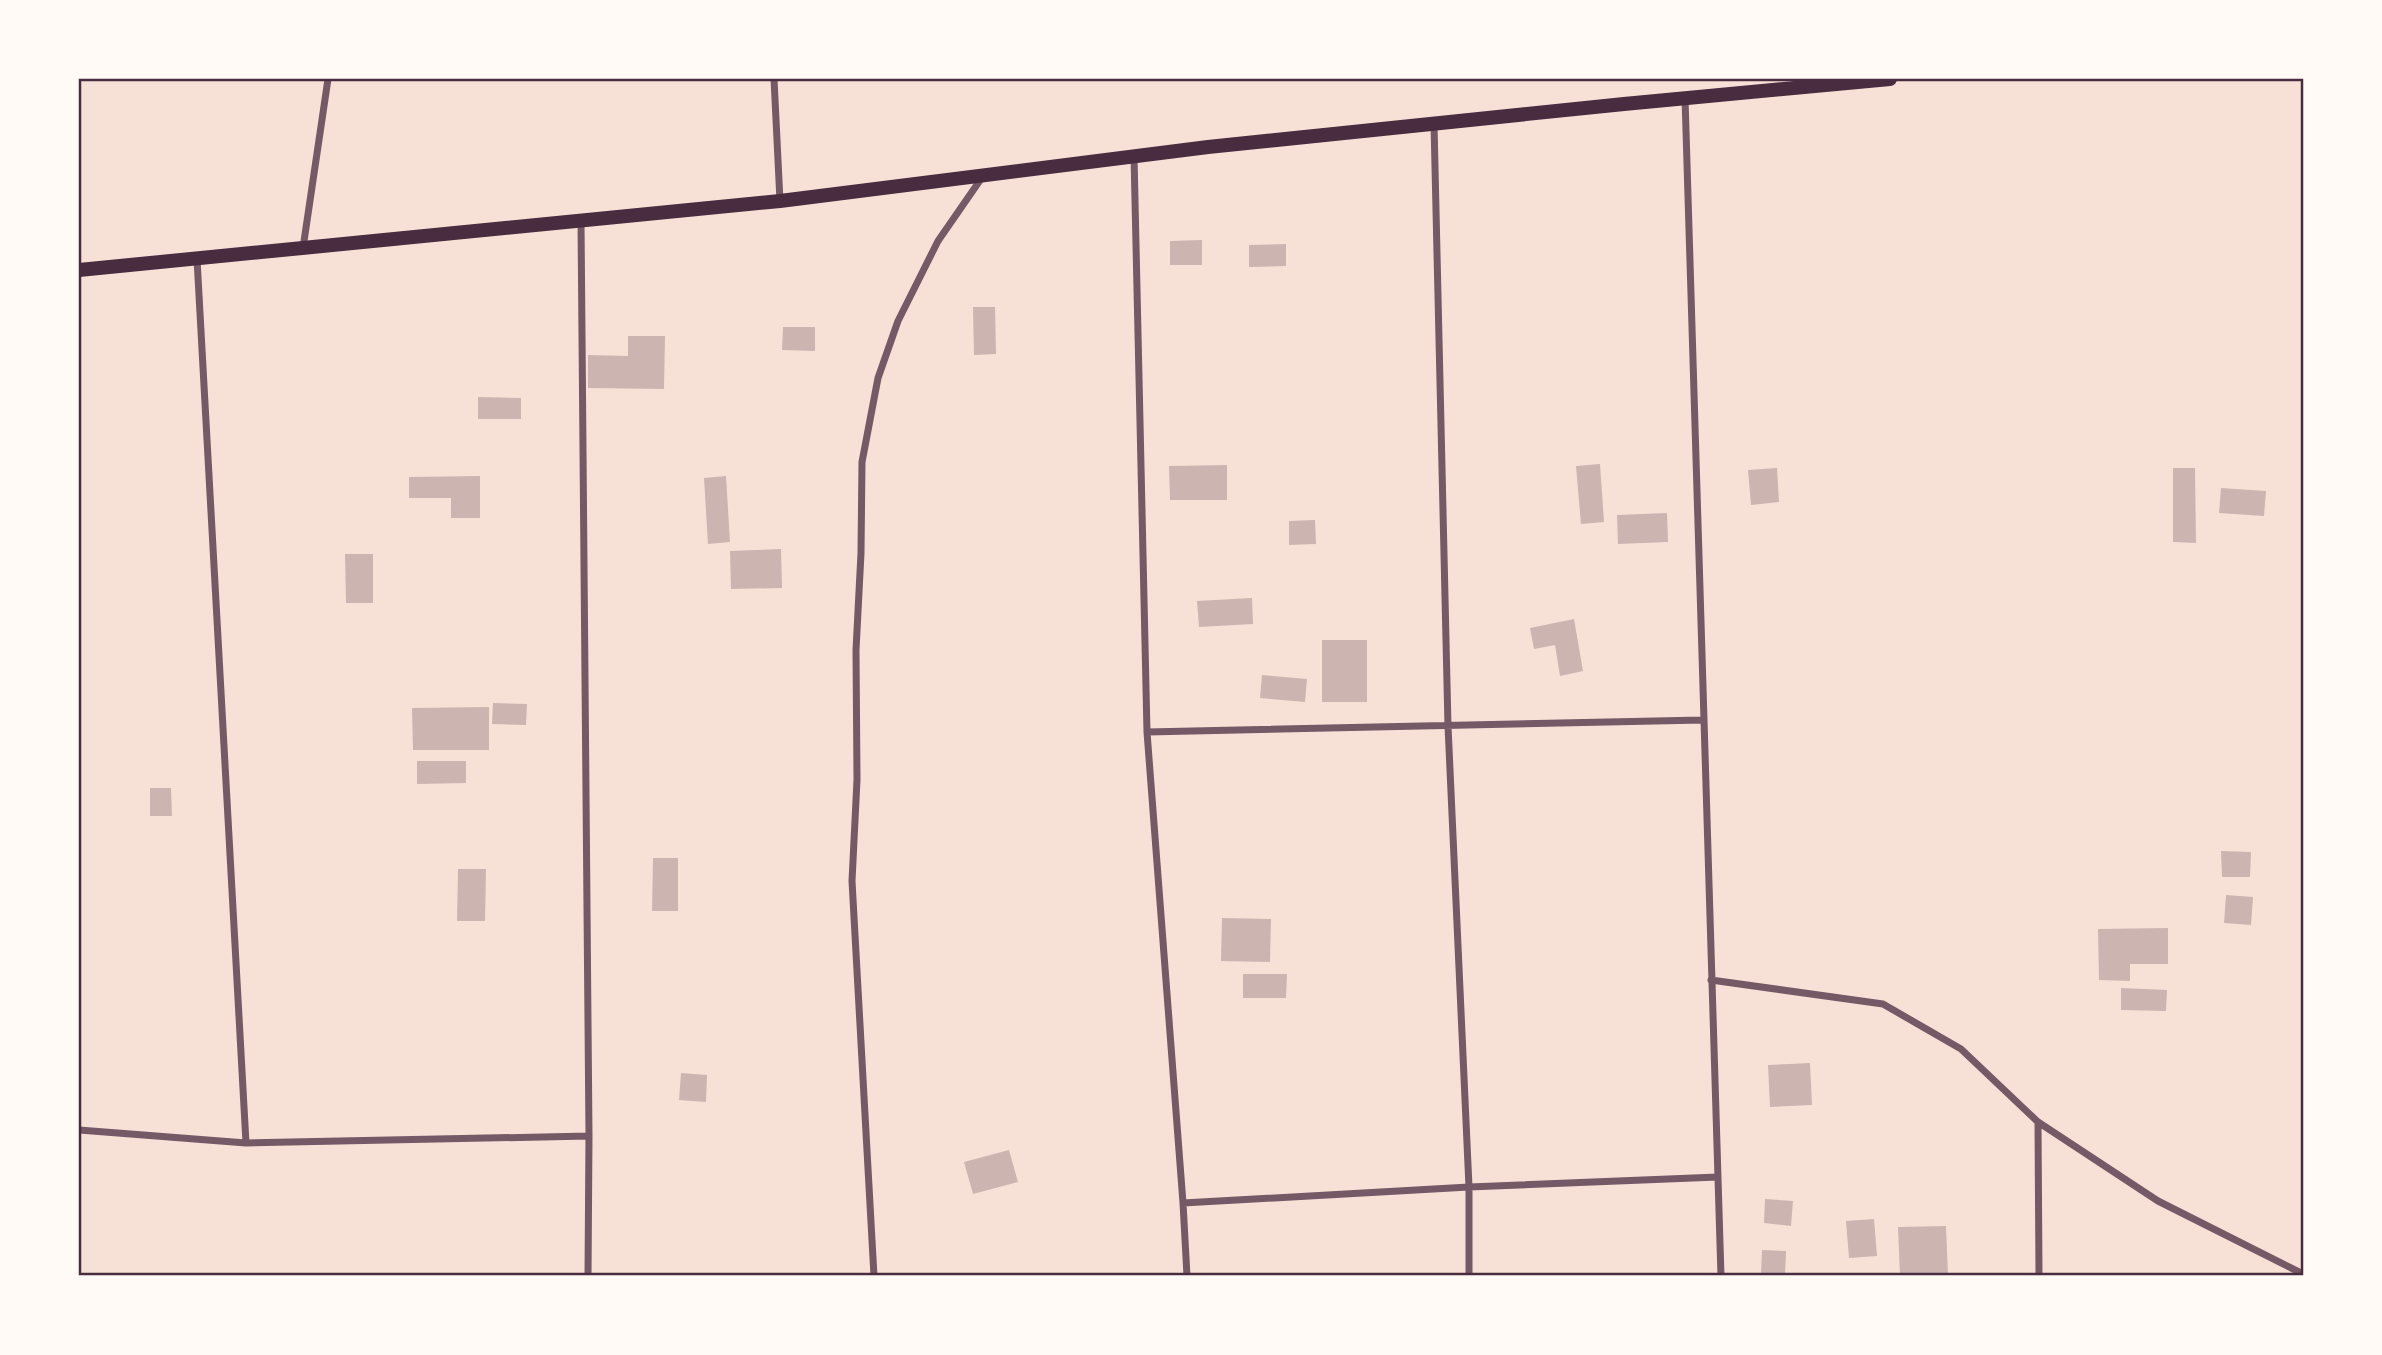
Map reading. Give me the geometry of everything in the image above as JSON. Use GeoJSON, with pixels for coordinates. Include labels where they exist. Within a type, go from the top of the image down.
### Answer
{"type":"FeatureCollection","features":[{"type":"Feature","properties":{"kind":"main road"},"geometry":{"type":"LineString","coordinates":[[80,269],[780,201],[1134,156],[1890,79]]}},
{"type":"Feature","properties":{"kind":"street"},"geometry":{"type":"LineString","coordinates":[[302,249],[328,79]]}},
{"type":"Feature","properties":{"kind":"street"},"geometry":{"type":"LineString","coordinates":[[774,79],[780,201]]}},
{"type":"Feature","properties":{"kind":"street"},"geometry":{"type":"LineString","coordinates":[[1685,98],[1721,1276]]}},
{"type":"Feature","properties":{"kind":"street"},"geometry":{"type":"LineString","coordinates":[[1434,124],[1448,726],[1469,1187],[1469,1276]]}},
{"type":"Feature","properties":{"kind":"street"},"geometry":{"type":"LineString","coordinates":[[1134,156],[1147,732],[1187,1276]]}},
{"type":"Feature","properties":{"kind":"street"},"geometry":{"type":"LineString","coordinates":[[874,1276],[852,881],[858,780],[856,650],[862,462],[878,378],[898,321],[938,241],[984,175]]}},
{"type":"Feature","properties":{"kind":"street"},"geometry":{"type":"LineString","coordinates":[[581,221],[588,1276]]}},
{"type":"Feature","properties":{"kind":"street"},"geometry":{"type":"LineString","coordinates":[[197,259],[246,1143]]}},
{"type":"Feature","properties":{"kind":"street"},"geometry":{"type":"LineString","coordinates":[[1147,732],[1703,720]]}},
{"type":"Feature","properties":{"kind":"street"},"geometry":{"type":"LineString","coordinates":[[1711,980],[1883,1004],[1961,1049],[2038,1122],[2158,1200],[2303,1274]]}},
{"type":"Feature","properties":{"kind":"street"},"geometry":{"type":"LineString","coordinates":[[2038,1122],[2039,1276]]}},
{"type":"Feature","properties":{"kind":"street"},"geometry":{"type":"LineString","coordinates":[[79,1130],[246,1143],[589,1136]]}},
{"type":"Feature","properties":{"kind":"street"},"geometry":{"type":"LineString","coordinates":[[1183,1203],[1718,1177]]}},
{"type":"Feature","properties":{"kind":"building"},"geometry":{"type":"Polygon","coordinates":[[[1202,240],[1202,265],[1170,265],[1170,241],[1202,240]]]}},
{"type":"Feature","properties":{"kind":"building"},"geometry":{"type":"Polygon","coordinates":[[[1286,244],[1286,266],[1249,267],[1249,245],[1286,244]]]}},
{"type":"Feature","properties":{"kind":"building"},"geometry":{"type":"Polygon","coordinates":[[[973,307],[995,307],[996,354],[974,355],[973,307]]]}},
{"type":"Feature","properties":{"kind":"building"},"geometry":{"type":"Polygon","coordinates":[[[783,327],[815,327],[815,351],[782,350],[783,327]]]}},
{"type":"Feature","properties":{"kind":"building"},"geometry":{"type":"Polygon","coordinates":[[[628,336],[665,336],[664,389],[588,388],[588,355],[628,356],[628,336]]]}},
{"type":"Feature","properties":{"kind":"building"},"geometry":{"type":"Polygon","coordinates":[[[478,397],[521,398],[521,419],[478,419],[478,397]]]}},
{"type":"Feature","properties":{"kind":"building"},"geometry":{"type":"Polygon","coordinates":[[[1600,464],[1604,522],[1581,524],[1576,466],[1600,464]]]}},
{"type":"Feature","properties":{"kind":"building"},"geometry":{"type":"Polygon","coordinates":[[[1227,465],[1227,500],[1170,500],[1169,466],[1227,465]]]}},
{"type":"Feature","properties":{"kind":"building"},"geometry":{"type":"Polygon","coordinates":[[[1777,468],[1779,502],[1751,505],[1748,470],[1777,468]]]}},
{"type":"Feature","properties":{"kind":"building"},"geometry":{"type":"Polygon","coordinates":[[[2173,468],[2195,468],[2196,543],[2173,542],[2173,468]]]}},
{"type":"Feature","properties":{"kind":"building"},"geometry":{"type":"Polygon","coordinates":[[[480,476],[480,518],[451,518],[451,498],[409,498],[409,477],[480,476]]]}},
{"type":"Feature","properties":{"kind":"building"},"geometry":{"type":"Polygon","coordinates":[[[726,476],[730,542],[708,544],[704,478],[726,476]]]}},
{"type":"Feature","properties":{"kind":"building"},"geometry":{"type":"Polygon","coordinates":[[[2221,488],[2266,491],[2264,516],[2219,513],[2221,488]]]}},
{"type":"Feature","properties":{"kind":"building"},"geometry":{"type":"Polygon","coordinates":[[[1667,513],[1668,542],[1618,544],[1617,515],[1667,513]]]}},
{"type":"Feature","properties":{"kind":"building"},"geometry":{"type":"Polygon","coordinates":[[[1315,520],[1316,544],[1289,545],[1289,521],[1315,520]]]}},
{"type":"Feature","properties":{"kind":"building"},"geometry":{"type":"Polygon","coordinates":[[[781,549],[782,588],[731,589],[730,551],[781,549]]]}},
{"type":"Feature","properties":{"kind":"building"},"geometry":{"type":"Polygon","coordinates":[[[345,554],[373,554],[373,603],[346,603],[345,554]]]}},
{"type":"Feature","properties":{"kind":"building"},"geometry":{"type":"Polygon","coordinates":[[[1252,598],[1253,624],[1199,627],[1197,601],[1252,598]]]}},
{"type":"Feature","properties":{"kind":"building"},"geometry":{"type":"Polygon","coordinates":[[[1574,619],[1583,671],[1560,676],[1555,645],[1534,649],[1530,628],[1574,619]]]}},
{"type":"Feature","properties":{"kind":"building"},"geometry":{"type":"Polygon","coordinates":[[[1322,640],[1367,640],[1367,702],[1322,702],[1322,640]]]}},
{"type":"Feature","properties":{"kind":"building"},"geometry":{"type":"Polygon","coordinates":[[[1262,675],[1307,679],[1305,702],[1260,698],[1262,675]]]}},
{"type":"Feature","properties":{"kind":"building"},"geometry":{"type":"Polygon","coordinates":[[[493,703],[527,704],[526,725],[492,724],[493,703]]]}},
{"type":"Feature","properties":{"kind":"building"},"geometry":{"type":"Polygon","coordinates":[[[489,707],[489,750],[413,750],[412,708],[489,707]]]}},
{"type":"Feature","properties":{"kind":"building"},"geometry":{"type":"Polygon","coordinates":[[[417,761],[466,761],[466,783],[417,784],[417,761]]]}},
{"type":"Feature","properties":{"kind":"building"},"geometry":{"type":"Polygon","coordinates":[[[150,788],[171,788],[172,816],[150,816],[150,788]]]}},
{"type":"Feature","properties":{"kind":"building"},"geometry":{"type":"Polygon","coordinates":[[[2221,851],[2251,852],[2250,877],[2222,877],[2221,851]]]}},
{"type":"Feature","properties":{"kind":"building"},"geometry":{"type":"Polygon","coordinates":[[[653,858],[678,858],[678,911],[652,911],[653,858]]]}},
{"type":"Feature","properties":{"kind":"building"},"geometry":{"type":"Polygon","coordinates":[[[458,869],[486,869],[485,921],[457,921],[458,869]]]}},
{"type":"Feature","properties":{"kind":"building"},"geometry":{"type":"Polygon","coordinates":[[[2226,895],[2253,897],[2251,925],[2224,923],[2226,895]]]}},
{"type":"Feature","properties":{"kind":"building"},"geometry":{"type":"Polygon","coordinates":[[[1222,918],[1271,919],[1270,962],[1221,961],[1222,918]]]}},
{"type":"Feature","properties":{"kind":"building"},"geometry":{"type":"Polygon","coordinates":[[[2168,928],[2168,964],[2130,964],[2130,981],[2099,980],[2098,929],[2168,928]]]}},
{"type":"Feature","properties":{"kind":"building"},"geometry":{"type":"Polygon","coordinates":[[[1243,974],[1287,974],[1286,998],[1243,998],[1243,974]]]}},
{"type":"Feature","properties":{"kind":"building"},"geometry":{"type":"Polygon","coordinates":[[[2121,988],[2167,990],[2166,1011],[2121,1010],[2121,988]]]}},
{"type":"Feature","properties":{"kind":"building"},"geometry":{"type":"Polygon","coordinates":[[[1810,1063],[1812,1105],[1770,1107],[1768,1065],[1810,1063]]]}},
{"type":"Feature","properties":{"kind":"building"},"geometry":{"type":"Polygon","coordinates":[[[681,1073],[707,1075],[706,1102],[679,1100],[681,1073]]]}},
{"type":"Feature","properties":{"kind":"building"},"geometry":{"type":"Polygon","coordinates":[[[1009,1150],[1018,1182],[973,1194],[964,1162],[1009,1150]]]}},
{"type":"Feature","properties":{"kind":"building"},"geometry":{"type":"Polygon","coordinates":[[[1765,1199],[1793,1201],[1791,1226],[1764,1223],[1765,1199]]]}},
{"type":"Feature","properties":{"kind":"building"},"geometry":{"type":"Polygon","coordinates":[[[1874,1219],[1877,1256],[1849,1258],[1846,1221],[1874,1219]]]}},
{"type":"Feature","properties":{"kind":"building"},"geometry":{"type":"Polygon","coordinates":[[[1946,1226],[1948,1276],[1900,1276],[1898,1227],[1946,1226]]]}},
{"type":"Feature","properties":{"kind":"building"},"geometry":{"type":"Polygon","coordinates":[[[1762,1250],[1786,1251],[1785,1276],[1761,1274],[1762,1250]]]}}]}
